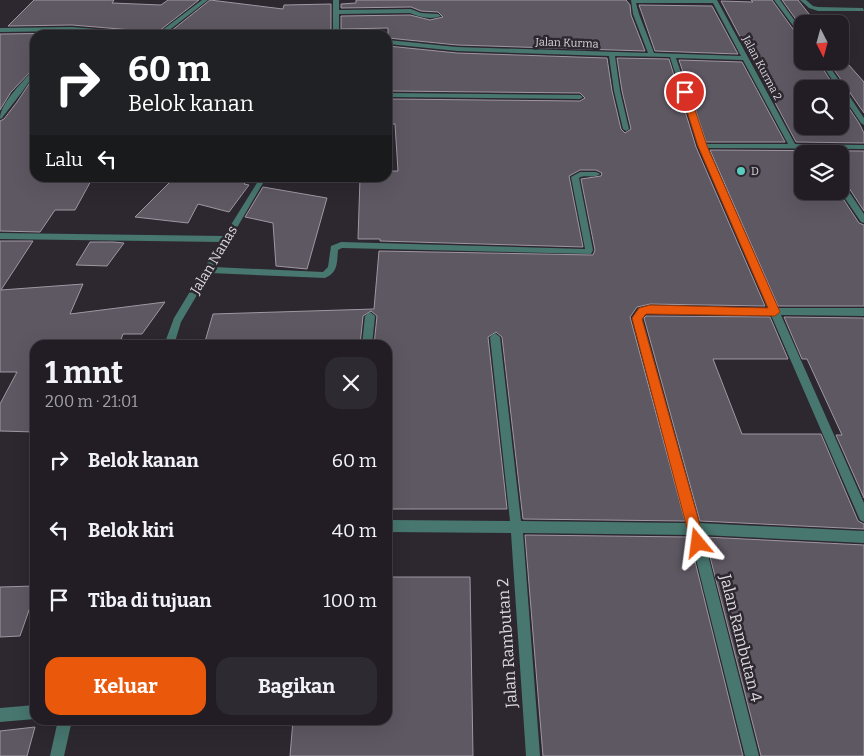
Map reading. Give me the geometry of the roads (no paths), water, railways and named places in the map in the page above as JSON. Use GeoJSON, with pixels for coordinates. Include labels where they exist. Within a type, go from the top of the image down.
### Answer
{"type":"FeatureCollection","features":[{"type":"Feature","properties":{"kind":"street"},"geometry":{"type":"LineString","coordinates":[[166,30],[205,0]]}},
{"type":"Feature","properties":{"kind":"street"},"geometry":{"type":"LineString","coordinates":[[336,0],[336,30]]}},
{"type":"Feature","properties":{"kind":"street"},"geometry":{"type":"LineString","coordinates":[[652,56],[632,0],[715,1]]}},
{"type":"Feature","properties":{"kind":"street"},"geometry":{"type":"LineString","coordinates":[[777,0],[794,23]]}},
{"type":"Feature","properties":{"kind":"street"},"geometry":{"type":"LineString","coordinates":[[803,0],[811,7],[818,9],[863,10]]}},
{"type":"Feature","properties":{"kind":"street","name":"Jalan Kurma 2"},"geometry":{"type":"LineString","coordinates":[[715,1],[792,146]]}},
{"type":"Feature","properties":{"kind":"street"},"geometry":{"type":"LineString","coordinates":[[336,12],[411,11],[420,15],[438,16]]}},
{"type":"Feature","properties":{"kind":"street"},"geometry":{"type":"LineString","coordinates":[[0,30],[72,30]]}},
{"type":"Feature","properties":{"kind":"street","name":"Jalan Kurma"},"geometry":{"type":"LineString","coordinates":[[392,42],[457,49],[745,58]]}},
{"type":"Feature","properties":{"kind":"street"},"geometry":{"type":"LineString","coordinates":[[612,55],[617,91],[626,129]]}},
{"type":"Feature","properties":{"kind":"street"},"geometry":{"type":"LineString","coordinates":[[673,56],[702,146],[864,516]]}},
{"type":"Feature","properties":{"kind":"street"},"geometry":{"type":"LineString","coordinates":[[829,70],[864,123]]}},
{"type":"Feature","properties":{"kind":"street"},"geometry":{"type":"LineString","coordinates":[[0,117],[30,77]]}},
{"type":"Feature","properties":{"kind":"street"},"geometry":{"type":"LineString","coordinates":[[392,95],[580,97]]}},
{"type":"Feature","properties":{"kind":"street"},"geometry":{"type":"LineString","coordinates":[[702,146],[792,146]]}},
{"type":"Feature","properties":{"kind":"street"},"geometry":{"type":"LineString","coordinates":[[849,148],[864,147]]}},
{"type":"Feature","properties":{"kind":"street"},"geometry":{"type":"LineString","coordinates":[[209,270],[325,275],[332,268],[334,248],[342,245],[588,252],[574,177],[580,174],[596,174]]}},
{"type":"Feature","properties":{"kind":"street","name":"Jalan Nanas"},"geometry":{"type":"LineString","coordinates":[[171,340],[177,321],[261,182]]}},
{"type":"Feature","properties":{"kind":"street"},"geometry":{"type":"LineString","coordinates":[[849,198],[864,220]]}},
{"type":"Feature","properties":{"kind":"street"},"geometry":{"type":"LineString","coordinates":[[0,236],[227,239]]}},
{"type":"Feature","properties":{"kind":"street","name":"Jalan Rambutan 4"},"geometry":{"type":"LineString","coordinates":[[752,756],[706,570],[637,318],[642,311],[650,310],[775,312]]}},
{"type":"Feature","properties":{"kind":"street"},"geometry":{"type":"LineString","coordinates":[[775,312],[864,312]]}},
{"type":"Feature","properties":{"kind":"street"},"geometry":{"type":"LineString","coordinates":[[368,340],[370,316]]}},
{"type":"Feature","properties":{"kind":"street","name":"Jalan Rambutan 2"},"geometry":{"type":"LineString","coordinates":[[495,337],[516,526],[533,756]]}},
{"type":"Feature","properties":{"kind":"street"},"geometry":{"type":"LineString","coordinates":[[392,526],[694,529],[864,537]]}},
{"type":"Feature","properties":{"kind":"street"},"geometry":{"type":"LineString","coordinates":[[0,715],[30,712]]}},
{"type":"Feature","properties":{"kind":"street"},"geometry":{"type":"LineString","coordinates":[[57,756],[64,725]]}},
{"type":"Feature","properties":{"kind":"place","name":"D"},"geometry":{"type":"Point","coordinates":[741,171]}}]}
